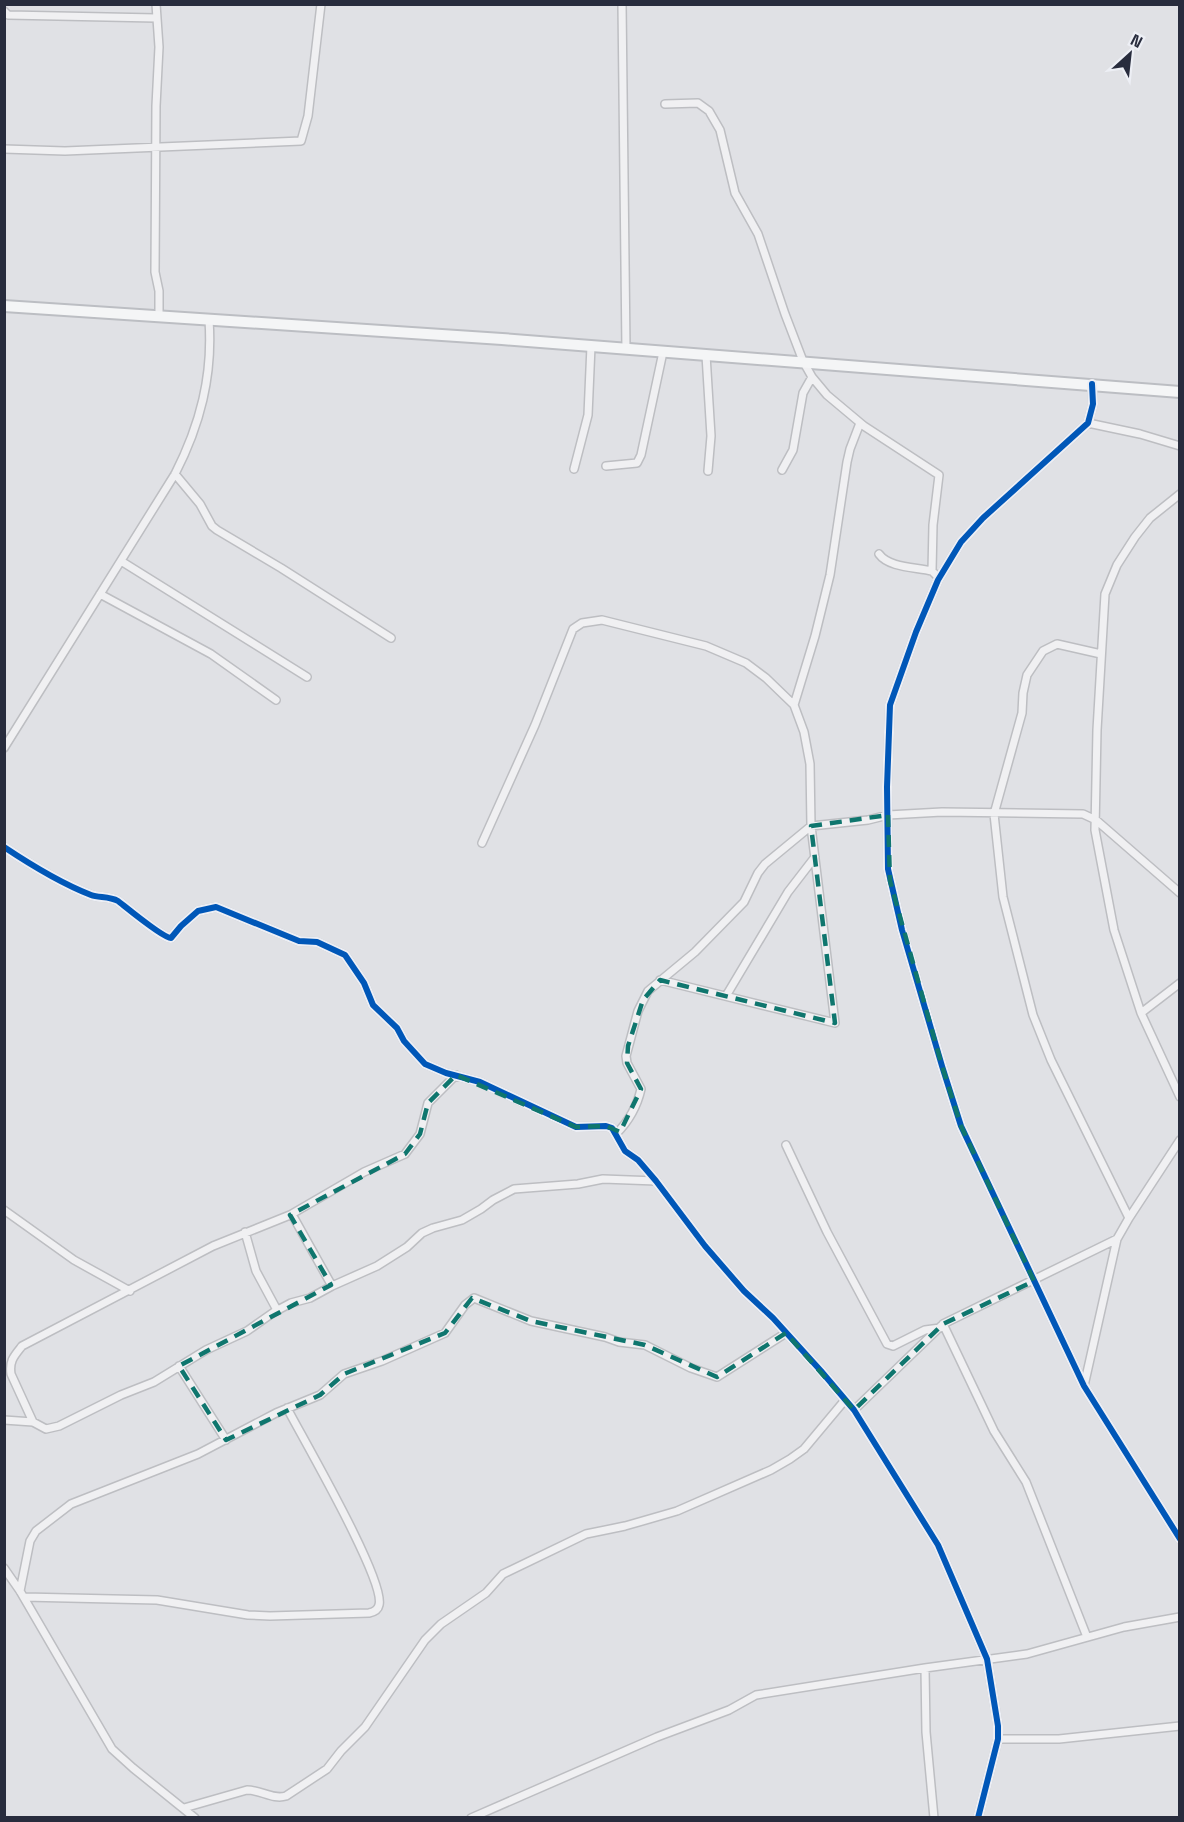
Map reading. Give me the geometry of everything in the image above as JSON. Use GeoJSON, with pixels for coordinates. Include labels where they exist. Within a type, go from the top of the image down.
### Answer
{"type":"FeatureCollection","features":[{"type":"Feature","properties":{"kind":"main road"},"geometry":{"type":"LineString","coordinates":[[4,306],[803,361],[1179,392]]}},
{"type":"Feature","properties":{"kind":"street"},"geometry":{"type":"LineString","coordinates":[[156,4],[159,47],[156,106],[155,272],[159,291],[159,315]]}},
{"type":"Feature","properties":{"kind":"street"},"geometry":{"type":"LineString","coordinates":[[4,149],[65,151],[301,141],[308,116],[321,4]]}},
{"type":"Feature","properties":{"kind":"street"},"geometry":{"type":"LineString","coordinates":[[622,4],[626,349]]}},
{"type":"Feature","properties":{"kind":"street"},"geometry":{"type":"LineString","coordinates":[[4,11],[9,15],[156,18]]}},
{"type":"Feature","properties":{"kind":"street"},"geometry":{"type":"LineString","coordinates":[[665,104],[698,103],[704,106],[716,121],[724,142],[735,193],[758,234],[803,361],[812,377],[827,395],[860,423],[939,475],[933,525],[932,571]]}},
{"type":"Feature","properties":{"kind":"street"},"geometry":{"type":"LineString","coordinates":[[4,748],[175,474],[188,448],[205,395],[209,356],[209,320]]}},
{"type":"Feature","properties":{"kind":"street"},"geometry":{"type":"LineString","coordinates":[[574,469],[588,415],[591,346]]}},
{"type":"Feature","properties":{"kind":"street"},"geometry":{"type":"LineString","coordinates":[[606,466],[637,463],[641,455],[663,352]]}},
{"type":"Feature","properties":{"kind":"street"},"geometry":{"type":"LineString","coordinates":[[706,355],[711,436],[708,471]]}},
{"type":"Feature","properties":{"kind":"street"},"geometry":{"type":"LineString","coordinates":[[783,470],[793,450],[803,393],[812,377]]}},
{"type":"Feature","properties":{"kind":"street"},"geometry":{"type":"LineString","coordinates":[[1092,384],[1093,404],[1088,423],[983,518],[961,542],[939,578],[916,632],[890,705],[888,858],[890,881],[902,930],[961,1126],[1084,1386],[1179,1539]]}},
{"type":"Feature","properties":{"kind":"street"},"geometry":{"type":"LineString","coordinates":[[794,705],[815,636],[830,575],[847,462],[860,423]]}},
{"type":"Feature","properties":{"kind":"street"},"geometry":{"type":"LineString","coordinates":[[1088,423],[1140,434],[1179,446]]}},
{"type":"Feature","properties":{"kind":"street"},"geometry":{"type":"LineString","coordinates":[[175,474],[200,504],[212,526],[217,530],[290,573],[391,638]]}},
{"type":"Feature","properties":{"kind":"street"},"geometry":{"type":"LineString","coordinates":[[1179,494],[1150,518],[1117,566],[1106,594],[1097,730],[1096,820],[1096,842],[1114,930],[1141,1013],[1179,1097]]}},
{"type":"Feature","properties":{"kind":"street"},"geometry":{"type":"LineString","coordinates":[[879,554],[883,559],[896,564],[932,571],[939,578]]}},
{"type":"Feature","properties":{"kind":"street"},"geometry":{"type":"LineString","coordinates":[[121,561],[308,677]]}},
{"type":"Feature","properties":{"kind":"street"},"geometry":{"type":"LineString","coordinates":[[100,594],[211,654],[276,700]]}},
{"type":"Feature","properties":{"kind":"street"},"geometry":{"type":"LineString","coordinates":[[482,843],[535,725],[565,644],[573,629],[582,623],[602,620],[706,646],[746,663],[766,678],[794,705],[804,732],[810,764],[811,826],[836,1023],[660,980]]}},
{"type":"Feature","properties":{"kind":"street"},"geometry":{"type":"LineString","coordinates":[[1101,654],[1057,644],[1045,649],[1034,663],[1025,682],[1022,712],[994,814],[1003,897],[1033,1015],[1051,1060],[1129,1218]]}},
{"type":"Feature","properties":{"kind":"street"},"geometry":{"type":"LineString","coordinates":[[616,1134],[625,1125],[635,1107],[641,1089],[627,1063],[628,1046],[648,991],[695,952],[744,902],[765,864],[811,826],[868,820],[888,815],[942,812],[1083,814],[1096,820],[1179,893]]}},
{"type":"Feature","properties":{"kind":"street"},"geometry":{"type":"LineString","coordinates":[[4,847],[44,872],[93,896],[117,901],[166,938],[171,938],[198,911],[216,907],[293,938],[317,942],[345,956],[354,966],[374,1005],[397,1029],[417,1056],[435,1069],[480,1082],[570,1125],[585,1128],[606,1126],[612,1128],[625,1151],[638,1160],[656,1181],[705,1246],[854,1410],[938,1545],[987,1659],[998,1726],[998,1739],[978,1818]]}},
{"type":"Feature","properties":{"kind":"street"},"geometry":{"type":"LineString","coordinates":[[726,996],[788,892],[815,857]]}},
{"type":"Feature","properties":{"kind":"street"},"geometry":{"type":"LineString","coordinates":[[1141,1013],[1179,982]]}},
{"type":"Feature","properties":{"kind":"street"},"geometry":{"type":"LineString","coordinates":[[33,1422],[10,1374],[11,1359],[22,1346],[213,1246],[290,1215],[364,1173],[405,1154],[420,1134],[428,1103],[456,1075]]}},
{"type":"Feature","properties":{"kind":"street"},"geometry":{"type":"LineString","coordinates":[[1084,1386],[1117,1239],[1179,1140]]}},
{"type":"Feature","properties":{"kind":"street"},"geometry":{"type":"LineString","coordinates":[[786,1145],[827,1232],[887,1344],[893,1346],[925,1330],[941,1326],[1117,1239]]}},
{"type":"Feature","properties":{"kind":"street"},"geometry":{"type":"LineString","coordinates":[[4,1420],[33,1422],[46,1429],[59,1426],[154,1382],[206,1350],[246,1331],[277,1310],[310,1298],[377,1266],[407,1247],[422,1233],[462,1220],[492,1200],[514,1189],[578,1184],[603,1179],[656,1181]]}},
{"type":"Feature","properties":{"kind":"street"},"geometry":{"type":"LineString","coordinates":[[4,1210],[74,1260],[130,1291]]}},
{"type":"Feature","properties":{"kind":"street"},"geometry":{"type":"LineString","coordinates":[[290,1215],[294,1218],[332,1286]]}},
{"type":"Feature","properties":{"kind":"street"},"geometry":{"type":"LineString","coordinates":[[245,1232],[256,1271],[277,1310]]}},
{"type":"Feature","properties":{"kind":"street"},"geometry":{"type":"LineString","coordinates":[[22,1594],[30,1541],[36,1531],[71,1504],[89,1495],[124,1485],[171,1466],[287,1408],[320,1395],[344,1374],[382,1361],[445,1333],[465,1305],[474,1298],[531,1321],[605,1336],[619,1342],[645,1345],[705,1374],[717,1377],[786,1333]]}},
{"type":"Feature","properties":{"kind":"street"},"geometry":{"type":"LineString","coordinates":[[854,1410],[941,1326]]}},
{"type":"Feature","properties":{"kind":"street"},"geometry":{"type":"LineString","coordinates":[[941,1326],[994,1431],[1026,1482],[1088,1636]]}},
{"type":"Feature","properties":{"kind":"street"},"geometry":{"type":"LineString","coordinates":[[179,1366],[226,1440]]}},
{"type":"Feature","properties":{"kind":"street"},"geometry":{"type":"LineString","coordinates":[[184,1808],[247,1790],[255,1790],[280,1798],[286,1796],[327,1769],[341,1751],[358,1736],[425,1640],[441,1624],[486,1593],[507,1571],[586,1534],[625,1526],[677,1511],[771,1470],[804,1449],[845,1400]]}},
{"type":"Feature","properties":{"kind":"street"},"geometry":{"type":"LineString","coordinates":[[22,1594],[158,1600],[248,1615],[270,1616],[369,1613],[377,1609],[380,1604],[379,1596],[366,1559],[287,1408]]}},
{"type":"Feature","properties":{"kind":"street"},"geometry":{"type":"LineString","coordinates":[[4,1568],[22,1594],[112,1749],[195,1818]]}},
{"type":"Feature","properties":{"kind":"street"},"geometry":{"type":"LineString","coordinates":[[471,1818],[657,1737],[729,1710],[756,1695],[1027,1654],[1144,1622],[1179,1617]]}},
{"type":"Feature","properties":{"kind":"street"},"geometry":{"type":"LineString","coordinates":[[924,1668],[926,1739],[934,1818]]}},
{"type":"Feature","properties":{"kind":"street"},"geometry":{"type":"LineString","coordinates":[[998,1739],[1059,1739],[1179,1726]]}},
{"type":"Feature","properties":{"kind":"highlighted area"},"geometry":{"type":"Polygon","coordinates":[[[888,815],[890,881],[942,1066],[961,1126],[1034,1281],[943,1324],[854,1410],[786,1333],[717,1377],[645,1345],[531,1321],[472,1298],[445,1333],[344,1374],[320,1395],[226,1440],[179,1366],[331,1285],[290,1215],[405,1154],[420,1134],[428,1103],[456,1075],[576,1127],[606,1126],[620,1132],[641,1089],[627,1063],[628,1046],[643,1000],[660,980],[835,1023],[811,826],[888,815]]]}},
{"type":"Feature","properties":{"kind":"cycle path"},"geometry":{"type":"LineString","coordinates":[[1092,384],[1093,404],[1088,423],[983,518],[961,542],[938,580],[916,632],[890,705],[887,787],[888,869],[902,930],[961,1126],[1084,1386],[1180,1539]]}},
{"type":"Feature","properties":{"kind":"cycle path"},"geometry":{"type":"LineString","coordinates":[[4,847],[68,885],[91,895],[118,901],[167,937],[171,938],[198,911],[216,907],[299,941],[317,942],[345,955],[364,983],[373,1005],[397,1028],[404,1041],[425,1064],[446,1073],[480,1082],[576,1127],[606,1126],[612,1128],[625,1151],[638,1160],[656,1181],[705,1246],[744,1291],[773,1318],[854,1410],[938,1545],[987,1659],[998,1726],[998,1739],[978,1818]]}}]}
